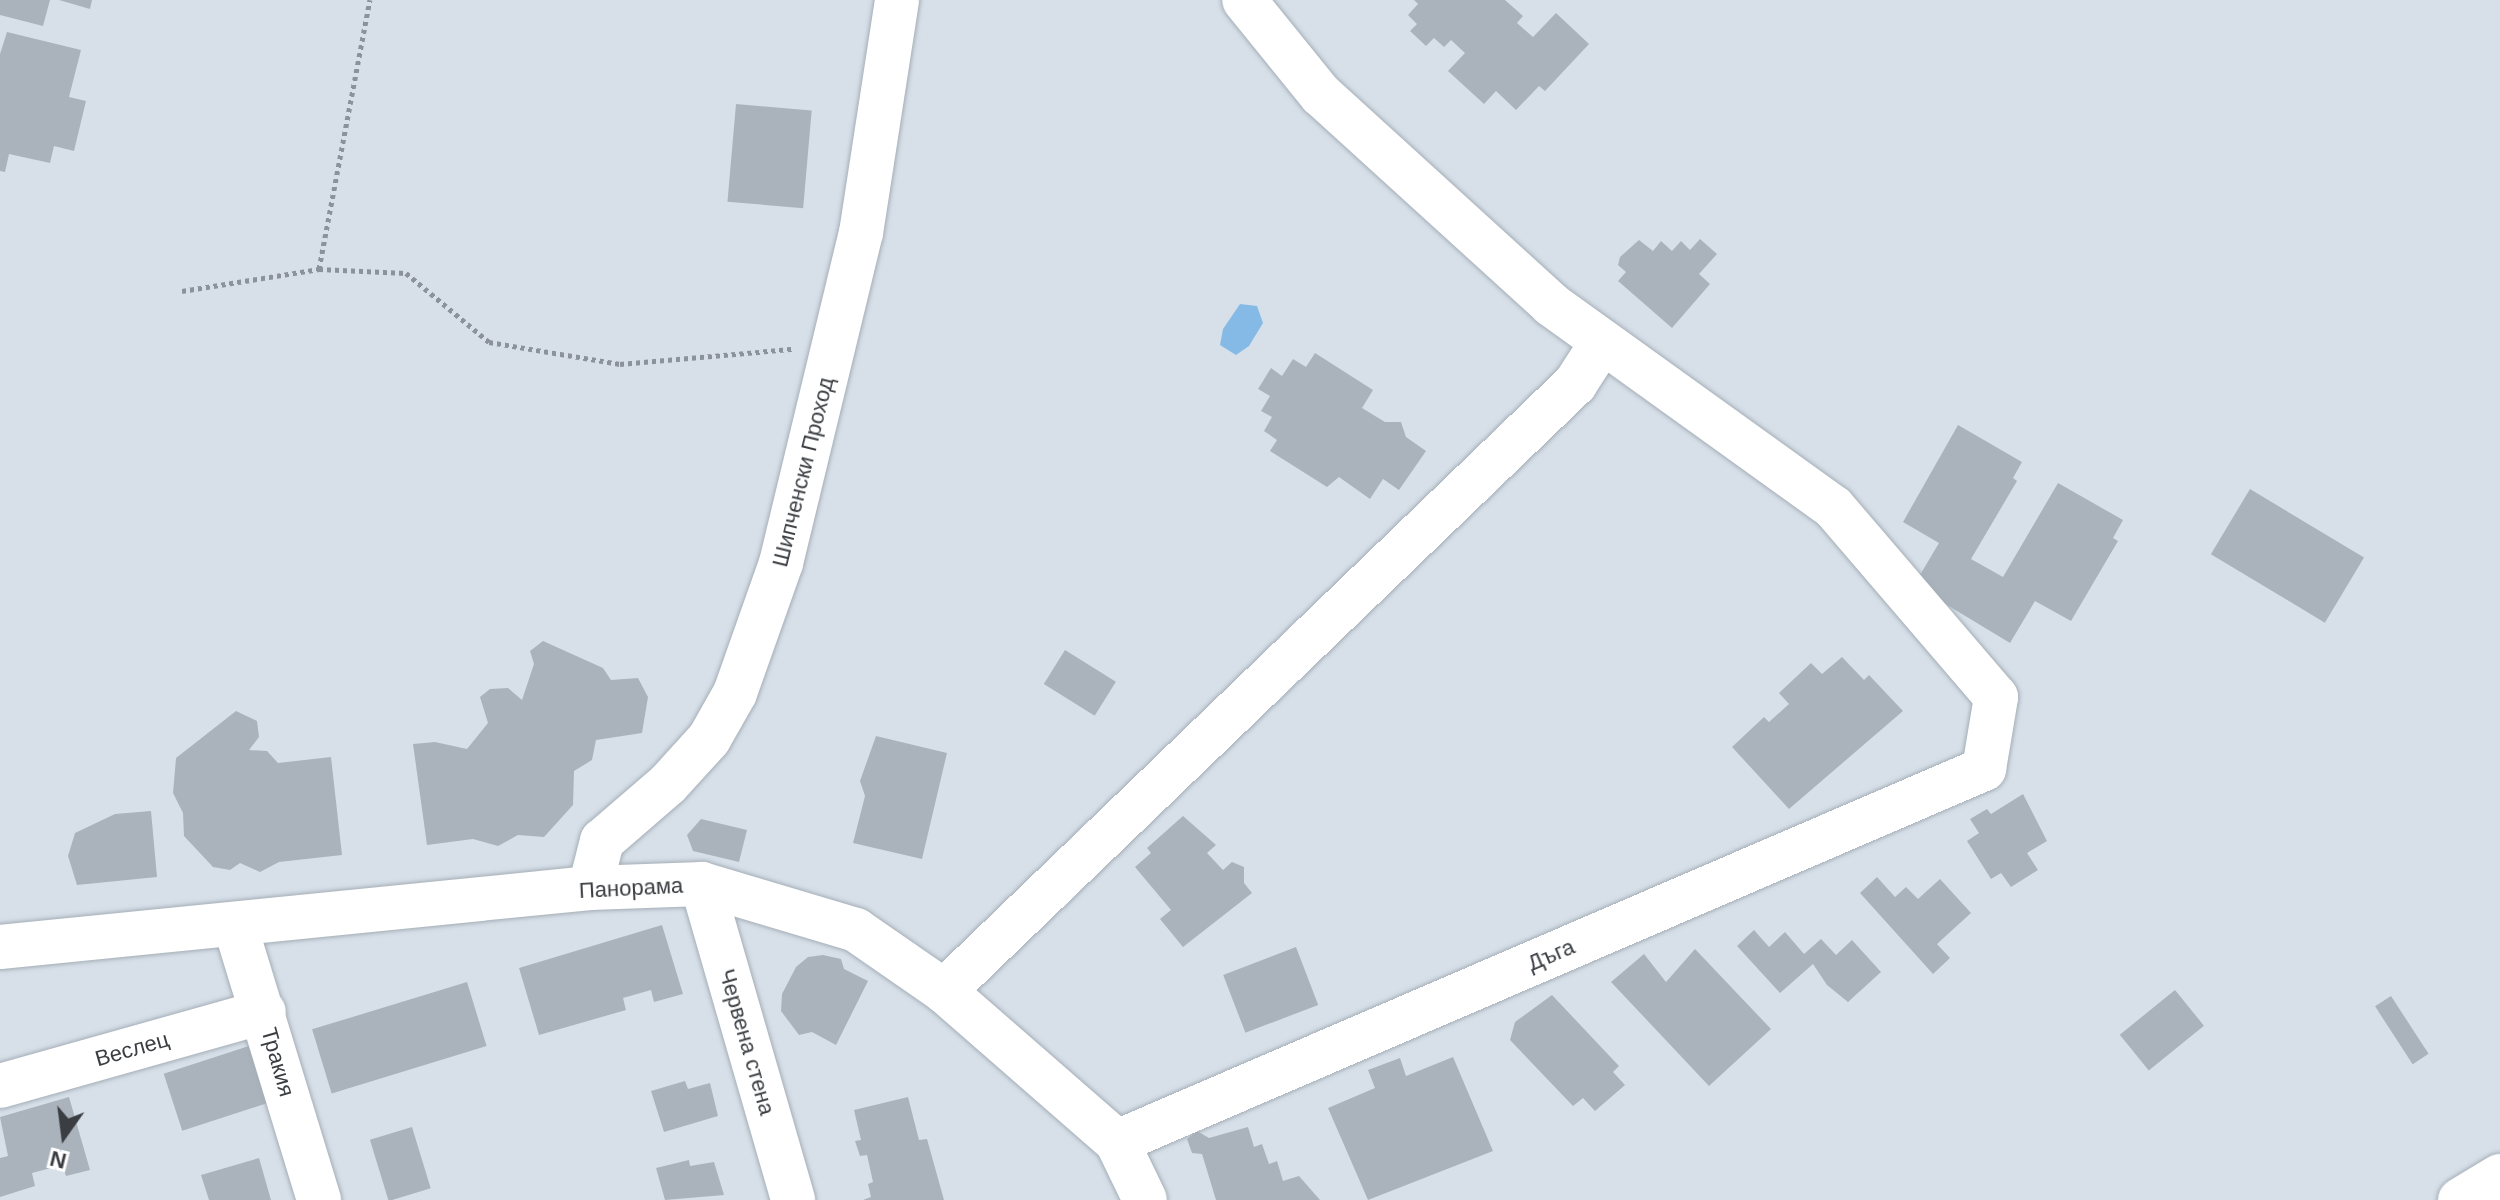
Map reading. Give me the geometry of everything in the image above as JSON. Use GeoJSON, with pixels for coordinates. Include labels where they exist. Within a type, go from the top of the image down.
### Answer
{"type":"FeatureCollection","features":[{"type":"Feature","properties":{"kind":"street","name":"Шипченски Проход"},"geometry":{"type":"LineString","coordinates":[[590,888],[602,841],[668,784],[709,739],[735,693],[781,563],[861,233],[897,0]]}},
{"type":"Feature","properties":{"kind":"street"},"geometry":{"type":"LineString","coordinates":[[944,991],[1575,384],[1601,344],[1321,95],[1244,0]]}},
{"type":"Feature","properties":{"kind":"street","name":"Дъга"},"geometry":{"type":"LineString","coordinates":[[1117,1142],[1984,769],[1996,697],[1833,507],[1601,344]]}},
{"type":"Feature","properties":{"kind":"street","name":"Панорама"},"geometry":{"type":"LineString","coordinates":[[0,947],[590,888],[702,884],[856,930],[944,991],[1117,1142],[1145,1200]]}},
{"type":"Feature","properties":{"kind":"street","name":"Червена стена"},"geometry":{"type":"LineString","coordinates":[[702,884],[793,1200]]}},
{"type":"Feature","properties":{"kind":"street","name":"Тракия"},"geometry":{"type":"LineString","coordinates":[[235,925],[319,1200]]}},
{"type":"Feature","properties":{"kind":"street","name":"Веслец"},"geometry":{"type":"LineString","coordinates":[[0,1086],[264,1012]]}},
{"type":"Feature","properties":{"kind":"street"},"geometry":{"type":"LineString","coordinates":[[2460,1200],[2500,1176]]}},
{"type":"Feature","properties":{"kind":"path"},"geometry":{"type":"LineString","coordinates":[[319,269],[370,0]]}},
{"type":"Feature","properties":{"kind":"path"},"geometry":{"type":"LineString","coordinates":[[182,291],[319,269],[406,273],[489,342],[620,364],[834,345]]}},
{"type":"Feature","properties":{"kind":"water"},"geometry":{"type":"Polygon","coordinates":[[[1240,304],[1257,306],[1263,323],[1249,346],[1236,355],[1220,345],[1223,329],[1240,304]]]}},
{"type":"Feature","properties":{"kind":"building"},"geometry":{"type":"Polygon","coordinates":[[[0,0],[50,0],[43,26],[0,15],[0,0]]]}},
{"type":"Feature","properties":{"kind":"building"},"geometry":{"type":"Polygon","coordinates":[[[59,0],[92,0],[90,9],[59,0]]]}},
{"type":"Feature","properties":{"kind":"building"},"geometry":{"type":"Polygon","coordinates":[[[1414,0],[1505,0],[1523,16],[1517,23],[1533,37],[1556,13],[1589,44],[1545,91],[1539,86],[1516,110],[1496,91],[1484,104],[1448,71],[1465,53],[1451,40],[1444,47],[1434,38],[1426,46],[1410,31],[1417,24],[1408,15],[1418,4],[1414,0]]]}},
{"type":"Feature","properties":{"kind":"building"},"geometry":{"type":"Polygon","coordinates":[[[7,32],[81,50],[69,97],[86,101],[74,151],[54,146],[50,163],[9,154],[5,172],[0,171],[0,54],[7,32]]]}},
{"type":"Feature","properties":{"kind":"building"},"geometry":{"type":"Polygon","coordinates":[[[736,104],[812,111],[803,208],[727,202],[736,104]]]}},
{"type":"Feature","properties":{"kind":"building"},"geometry":{"type":"Polygon","coordinates":[[[1700,239],[1717,254],[1699,274],[1710,284],[1672,328],[1618,281],[1626,272],[1618,265],[1620,257],[1639,240],[1653,251],[1661,241],[1672,251],[1681,241],[1690,250],[1700,239]]]}},
{"type":"Feature","properties":{"kind":"building"},"geometry":{"type":"Polygon","coordinates":[[[1315,353],[1373,390],[1362,408],[1385,422],[1401,422],[1406,437],[1426,451],[1399,490],[1383,479],[1370,499],[1339,477],[1327,487],[1270,451],[1277,440],[1264,431],[1272,417],[1261,411],[1270,396],[1258,389],[1271,368],[1282,376],[1293,359],[1306,367],[1315,353]]]}},
{"type":"Feature","properties":{"kind":"building"},"geometry":{"type":"Polygon","coordinates":[[[1958,425],[2022,462],[2013,478],[2017,481],[1971,559],[2003,577],[2058,483],[2123,520],[2113,538],[2118,541],[2071,621],[2035,601],[2010,643],[1914,585],[1939,543],[1903,522],[1958,425]]]}},
{"type":"Feature","properties":{"kind":"building"},"geometry":{"type":"Polygon","coordinates":[[[2250,489],[2364,558],[2325,623],[2211,554],[2250,489]]]}},
{"type":"Feature","properties":{"kind":"building"},"geometry":{"type":"Polygon","coordinates":[[[543,641],[603,668],[611,680],[638,678],[648,697],[642,733],[596,740],[592,760],[574,771],[573,805],[544,837],[518,835],[498,846],[473,839],[427,845],[413,744],[435,742],[467,749],[488,723],[480,697],[490,689],[508,688],[522,700],[534,664],[530,651],[543,641]]]}},
{"type":"Feature","properties":{"kind":"building"},"geometry":{"type":"Polygon","coordinates":[[[1065,650],[1116,682],[1095,716],[1044,684],[1065,650]]]}},
{"type":"Feature","properties":{"kind":"building"},"geometry":{"type":"Polygon","coordinates":[[[1842,657],[1864,680],[1869,675],[1903,711],[1789,809],[1732,747],[1764,717],[1769,722],[1789,704],[1779,693],[1811,663],[1822,674],[1842,657]]]}},
{"type":"Feature","properties":{"kind":"building"},"geometry":{"type":"Polygon","coordinates":[[[236,711],[257,721],[259,737],[249,750],[267,751],[278,763],[331,757],[342,855],[279,862],[260,872],[240,863],[230,870],[213,867],[184,836],[183,813],[173,793],[176,758],[236,711]]]}},
{"type":"Feature","properties":{"kind":"building"},"geometry":{"type":"Polygon","coordinates":[[[876,736],[947,753],[922,859],[853,843],[865,796],[860,781],[876,736]]]}},
{"type":"Feature","properties":{"kind":"building"},"geometry":{"type":"Polygon","coordinates":[[[2023,794],[2047,841],[2027,853],[2038,870],[2011,887],[2001,873],[1991,879],[1967,841],[1979,833],[1970,819],[1987,809],[1991,814],[2023,794]]]}},
{"type":"Feature","properties":{"kind":"building"},"geometry":{"type":"Polygon","coordinates":[[[151,811],[157,877],[77,885],[68,856],[75,833],[115,814],[151,811]]]}},
{"type":"Feature","properties":{"kind":"building"},"geometry":{"type":"Polygon","coordinates":[[[1183,816],[1216,845],[1207,853],[1223,870],[1232,862],[1244,867],[1244,883],[1252,893],[1183,947],[1160,919],[1171,910],[1135,867],[1151,853],[1147,848],[1183,816]]]}},
{"type":"Feature","properties":{"kind":"building"},"geometry":{"type":"Polygon","coordinates":[[[701,819],[747,830],[739,862],[693,851],[687,835],[701,819]]]}},
{"type":"Feature","properties":{"kind":"building"},"geometry":{"type":"Polygon","coordinates":[[[1877,877],[1895,897],[1906,887],[1918,899],[1940,879],[1971,913],[1937,944],[1950,958],[1933,974],[1860,893],[1877,877]]]}},
{"type":"Feature","properties":{"kind":"building"},"geometry":{"type":"Polygon","coordinates":[[[662,925],[683,994],[654,1002],[651,990],[623,998],[626,1010],[539,1035],[519,968],[662,925]]]}},
{"type":"Feature","properties":{"kind":"building"},"geometry":{"type":"Polygon","coordinates":[[[1754,930],[1769,947],[1785,932],[1804,954],[1821,939],[1836,955],[1852,940],[1881,972],[1848,1002],[1827,985],[1813,964],[1780,993],[1737,946],[1754,930]]]}},
{"type":"Feature","properties":{"kind":"building"},"geometry":{"type":"Polygon","coordinates":[[[1296,947],[1318,1005],[1245,1033],[1223,975],[1296,947]]]}},
{"type":"Feature","properties":{"kind":"building"},"geometry":{"type":"Polygon","coordinates":[[[1695,949],[1771,1029],[1709,1086],[1611,982],[1644,954],[1666,982],[1695,949]]]}},
{"type":"Feature","properties":{"kind":"building"},"geometry":{"type":"Polygon","coordinates":[[[823,955],[841,959],[844,969],[868,981],[836,1045],[812,1032],[799,1035],[781,1011],[782,994],[796,967],[808,957],[823,955]]]}},
{"type":"Feature","properties":{"kind":"building"},"geometry":{"type":"Polygon","coordinates":[[[467,982],[487,1046],[332,1093],[312,1029],[467,982]]]}},
{"type":"Feature","properties":{"kind":"building"},"geometry":{"type":"Polygon","coordinates":[[[2175,990],[2204,1026],[2149,1070],[2120,1035],[2175,990]]]}},
{"type":"Feature","properties":{"kind":"building"},"geometry":{"type":"Polygon","coordinates":[[[1552,995],[1619,1066],[1613,1072],[1625,1085],[1595,1111],[1583,1098],[1573,1106],[1510,1040],[1515,1022],[1552,995]]]}},
{"type":"Feature","properties":{"kind":"building"},"geometry":{"type":"Polygon","coordinates":[[[2391,996],[2429,1054],[2413,1064],[2375,1006],[2391,996]]]}},
{"type":"Feature","properties":{"kind":"building"},"geometry":{"type":"Polygon","coordinates":[[[255,1044],[274,1101],[182,1131],[164,1074],[255,1044]]]}},
{"type":"Feature","properties":{"kind":"building"},"geometry":{"type":"Polygon","coordinates":[[[1453,1057],[1493,1151],[1368,1200],[1328,1108],[1375,1088],[1368,1070],[1400,1058],[1406,1076],[1453,1057]]]}},
{"type":"Feature","properties":{"kind":"building"},"geometry":{"type":"Polygon","coordinates":[[[685,1081],[688,1089],[710,1083],[718,1116],[664,1132],[651,1091],[685,1081]]]}},
{"type":"Feature","properties":{"kind":"building"},"geometry":{"type":"Polygon","coordinates":[[[69,1097],[90,1170],[66,1176],[62,1165],[32,1173],[35,1186],[0,1197],[0,1158],[8,1156],[0,1117],[69,1097]]]}},
{"type":"Feature","properties":{"kind":"building"},"geometry":{"type":"Polygon","coordinates":[[[908,1097],[919,1140],[927,1139],[944,1200],[863,1200],[871,1197],[868,1184],[873,1182],[867,1155],[860,1156],[855,1141],[861,1140],[854,1110],[908,1097]]]}},
{"type":"Feature","properties":{"kind":"building"},"geometry":{"type":"Polygon","coordinates":[[[412,1127],[431,1188],[388,1200],[370,1140],[412,1127]]]}},
{"type":"Feature","properties":{"kind":"building"},"geometry":{"type":"Polygon","coordinates":[[[1248,1127],[1254,1147],[1262,1144],[1269,1164],[1277,1161],[1283,1181],[1299,1176],[1320,1200],[1216,1200],[1202,1154],[1192,1153],[1187,1139],[1197,1131],[1209,1138],[1248,1127]]]}},
{"type":"Feature","properties":{"kind":"building"},"geometry":{"type":"Polygon","coordinates":[[[259,1158],[271,1200],[209,1200],[201,1175],[259,1158]]]}},
{"type":"Feature","properties":{"kind":"building"},"geometry":{"type":"Polygon","coordinates":[[[689,1160],[690,1166],[714,1162],[724,1195],[665,1200],[656,1168],[689,1160]]]}}]}
